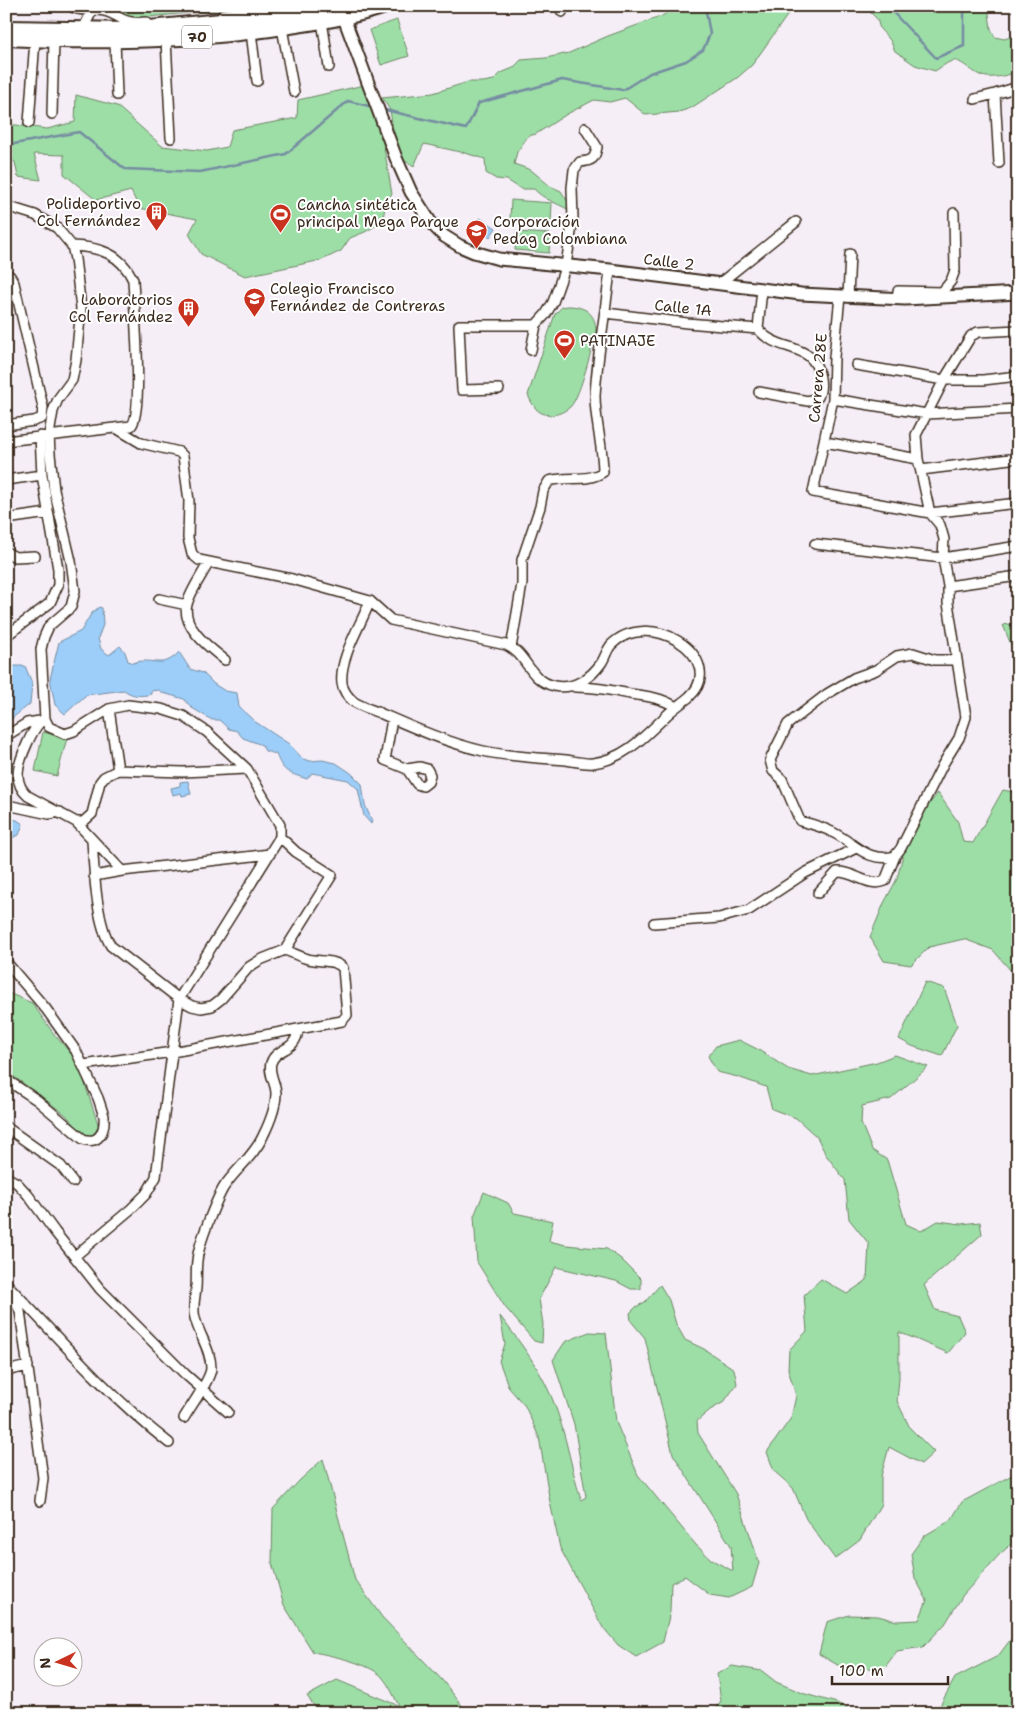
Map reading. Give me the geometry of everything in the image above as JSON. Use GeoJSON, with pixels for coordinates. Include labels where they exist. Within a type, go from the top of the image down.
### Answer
{"type":"FeatureCollection","features":[{"type":"Feature","properties":{"kind":"main road","name":"70"},"geometry":{"type":"LineString","coordinates":[[6,28],[87,32],[165,28],[297,8],[341,12],[385,6]]}},
{"type":"Feature","properties":{"kind":"main road","name":"70"},"geometry":{"type":"LineString","coordinates":[[6,38],[54,40],[87,32],[116,40],[166,40],[282,28],[322,21],[341,12]]}},
{"type":"Feature","properties":{"kind":"street"},"geometry":{"type":"LineString","coordinates":[[72,7],[85,12],[100,10],[110,12],[133,23],[164,22],[297,8]]}},
{"type":"Feature","properties":{"kind":"street"},"geometry":{"type":"LineString","coordinates":[[72,7],[87,32]]}},
{"type":"Feature","properties":{"kind":"street"},"geometry":{"type":"LineString","coordinates":[[87,32],[92,11]]}},
{"type":"Feature","properties":{"kind":"street","name":"Calle 2"},"geometry":{"type":"LineString","coordinates":[[341,12],[410,192],[426,217],[444,236],[474,252],[499,259],[610,270],[801,294],[844,297],[1018,293]]}},
{"type":"Feature","properties":{"kind":"street"},"geometry":{"type":"LineString","coordinates":[[322,21],[329,67]]}},
{"type":"Feature","properties":{"kind":"street"},"geometry":{"type":"LineString","coordinates":[[282,28],[294,92]]}},
{"type":"Feature","properties":{"kind":"street"},"geometry":{"type":"LineString","coordinates":[[251,32],[257,81]]}},
{"type":"Feature","properties":{"kind":"street"},"geometry":{"type":"LineString","coordinates":[[29,123],[35,39]]}},
{"type":"Feature","properties":{"kind":"street"},"geometry":{"type":"LineString","coordinates":[[52,114],[54,40]]}},
{"type":"Feature","properties":{"kind":"street"},"geometry":{"type":"LineString","coordinates":[[116,40],[117,95]]}},
{"type":"Feature","properties":{"kind":"street"},"geometry":{"type":"LineString","coordinates":[[166,40],[171,138]]}},
{"type":"Feature","properties":{"kind":"street"},"geometry":{"type":"LineString","coordinates":[[975,98],[1018,87]]}},
{"type":"Feature","properties":{"kind":"street"},"geometry":{"type":"LineString","coordinates":[[995,94],[999,163]]}},
{"type":"Feature","properties":{"kind":"street"},"geometry":{"type":"LineString","coordinates":[[531,350],[536,324],[546,314],[553,302],[566,265],[574,219],[572,188],[574,170],[580,162],[590,161],[595,157],[596,147],[585,128]]}},
{"type":"Feature","properties":{"kind":"street"},"geometry":{"type":"LineString","coordinates":[[6,206],[35,215],[57,228],[72,246],[78,274],[81,308],[72,380],[58,399],[45,436],[42,475],[58,569],[58,585],[50,603],[6,636]]}},
{"type":"Feature","properties":{"kind":"street"},"geometry":{"type":"LineString","coordinates":[[903,296],[942,292],[951,281],[955,270],[954,213]]}},
{"type":"Feature","properties":{"kind":"street"},"geometry":{"type":"LineString","coordinates":[[720,283],[796,222]]}},
{"type":"Feature","properties":{"kind":"street"},"geometry":{"type":"LineString","coordinates":[[6,441],[131,426],[134,422],[138,389],[133,280],[124,264],[106,251],[90,247],[72,246]]}},
{"type":"Feature","properties":{"kind":"street","name":"Carrera 28E"},"geometry":{"type":"LineString","coordinates":[[850,254],[834,357],[833,398],[813,492],[930,513]]}},
{"type":"Feature","properties":{"kind":"street"},"geometry":{"type":"LineString","coordinates":[[512,648],[522,584],[522,560],[540,507],[543,491],[550,481],[557,478],[594,478],[603,472],[596,396],[610,270]]}},
{"type":"Feature","properties":{"kind":"street"},"geometry":{"type":"LineString","coordinates":[[6,274],[10,276],[14,283],[43,407],[42,418],[6,425]]}},
{"type":"Feature","properties":{"kind":"street"},"geometry":{"type":"LineString","coordinates":[[759,392],[808,401],[818,397],[821,389],[816,362],[813,358],[764,337],[758,329],[762,289]]}},
{"type":"Feature","properties":{"kind":"street","name":"Calle 1A"},"geometry":{"type":"LineString","coordinates":[[606,313],[758,329]]}},
{"type":"Feature","properties":{"kind":"street"},"geometry":{"type":"LineString","coordinates":[[499,389],[462,390],[459,325],[536,324]]}},
{"type":"Feature","properties":{"kind":"street"},"geometry":{"type":"LineString","coordinates":[[818,893],[837,872],[845,872],[878,884],[885,881],[895,856],[902,848],[959,738],[966,717],[948,603],[944,540],[940,525],[930,513],[918,459],[916,435],[944,380],[971,336],[974,334],[1018,330]]}},
{"type":"Feature","properties":{"kind":"street"},"geometry":{"type":"LineString","coordinates":[[856,365],[944,380],[983,380],[1018,376]]}},
{"type":"Feature","properties":{"kind":"street"},"geometry":{"type":"LineString","coordinates":[[833,398],[927,414],[1018,409]]}},
{"type":"Feature","properties":{"kind":"street"},"geometry":{"type":"LineString","coordinates":[[116,428],[141,443],[182,454],[189,501],[190,546],[192,554],[199,560],[292,578],[370,601],[391,620],[512,648],[518,652],[534,675],[543,682],[563,687],[598,687],[616,690],[666,700],[676,707]]}},
{"type":"Feature","properties":{"kind":"street"},"geometry":{"type":"LineString","coordinates":[[45,436],[50,454],[54,490],[71,560],[75,591],[71,607],[49,626],[44,636],[41,649],[42,720],[31,737],[20,765],[20,785],[22,792],[28,796],[76,822],[122,871]]}},
{"type":"Feature","properties":{"kind":"street"},"geometry":{"type":"LineString","coordinates":[[825,442],[918,459]]}},
{"type":"Feature","properties":{"kind":"street"},"geometry":{"type":"LineString","coordinates":[[921,470],[1018,458]]}},
{"type":"Feature","properties":{"kind":"street"},"geometry":{"type":"LineString","coordinates":[[6,480],[42,475]]}},
{"type":"Feature","properties":{"kind":"street"},"geometry":{"type":"LineString","coordinates":[[930,513],[1018,503]]}},
{"type":"Feature","properties":{"kind":"street"},"geometry":{"type":"LineString","coordinates":[[6,519],[48,513]]}},
{"type":"Feature","properties":{"kind":"street"},"geometry":{"type":"LineString","coordinates":[[815,544],[944,558],[1018,546]]}},
{"type":"Feature","properties":{"kind":"street"},"geometry":{"type":"LineString","coordinates":[[6,552],[15,557],[35,556]]}},
{"type":"Feature","properties":{"kind":"street"},"geometry":{"type":"LineString","coordinates":[[208,562],[187,605],[188,618],[199,638],[225,660]]}},
{"type":"Feature","properties":{"kind":"street"},"geometry":{"type":"LineString","coordinates":[[948,586],[1018,576]]}},
{"type":"Feature","properties":{"kind":"street"},"geometry":{"type":"LineString","coordinates":[[159,599],[187,605]]}},
{"type":"Feature","properties":{"kind":"street"},"geometry":{"type":"LineString","coordinates":[[370,601],[342,669],[342,683],[348,696],[356,703],[392,718],[448,740],[483,751],[521,757],[591,763],[611,758],[633,746],[650,733],[690,696],[698,684],[701,671],[694,654],[677,640],[653,630],[635,632],[622,637],[610,646],[603,660],[586,680],[563,687]]}},
{"type":"Feature","properties":{"kind":"street"},"geometry":{"type":"LineString","coordinates":[[895,856],[884,859],[873,858],[835,833],[800,821],[782,779],[773,771],[770,760],[788,724],[827,694],[854,678],[876,670],[897,656],[913,654],[935,660],[957,660]]}},
{"type":"Feature","properties":{"kind":"street"},"geometry":{"type":"LineString","coordinates":[[42,720],[48,727],[65,734],[109,709],[128,705],[161,708],[183,716],[207,732],[248,769],[280,825],[280,837],[179,999],[156,1177],[146,1194],[131,1209],[75,1256]]}},
{"type":"Feature","properties":{"kind":"street"},"geometry":{"type":"LineString","coordinates":[[109,709],[118,770]]}},
{"type":"Feature","properties":{"kind":"street"},"geometry":{"type":"LineString","coordinates":[[392,718],[385,760],[406,770]]}},
{"type":"Feature","properties":{"kind":"street"},"geometry":{"type":"LineString","coordinates":[[6,736],[27,723],[42,720]]}},
{"type":"Feature","properties":{"kind":"street"},"geometry":{"type":"LineString","coordinates":[[76,822],[87,820],[92,814],[100,782],[118,770],[174,772],[248,769]]}},
{"type":"Feature","properties":{"kind":"street"},"geometry":{"type":"LineString","coordinates":[[6,808],[12,806],[49,814],[60,812]]}},
{"type":"Feature","properties":{"kind":"street"},"geometry":{"type":"LineString","coordinates":[[92,840],[94,876],[106,938],[112,946],[179,999],[192,1006],[201,1008],[212,1006],[222,998],[249,967],[260,960],[286,950],[332,875],[296,852],[280,837]]}},
{"type":"Feature","properties":{"kind":"street"},"geometry":{"type":"LineString","coordinates":[[654,923],[719,918],[749,910],[800,877],[856,848]]}},
{"type":"Feature","properties":{"kind":"street"},"geometry":{"type":"LineString","coordinates":[[94,876],[270,854]]}},
{"type":"Feature","properties":{"kind":"street"},"geometry":{"type":"LineString","coordinates":[[84,1065],[298,1030],[345,1019],[347,1015],[343,968],[336,963],[310,959],[286,950]]}},
{"type":"Feature","properties":{"kind":"street"},"geometry":{"type":"LineString","coordinates":[[6,962],[46,1009],[84,1065],[104,1116],[105,1125],[101,1134],[96,1139],[89,1141],[83,1139],[37,1100],[10,1082],[6,1076]]}},
{"type":"Feature","properties":{"kind":"street"},"geometry":{"type":"LineString","coordinates":[[184,1418],[209,1378],[211,1368],[206,1346],[193,1309],[199,1249],[224,1185],[252,1155],[263,1137],[273,1109],[276,1093],[271,1068],[272,1061],[294,1044],[298,1036],[298,1030]]}},
{"type":"Feature","properties":{"kind":"street"},"geometry":{"type":"LineString","coordinates":[[6,1127],[61,1166],[73,1182]]}},
{"type":"Feature","properties":{"kind":"street"},"geometry":{"type":"LineString","coordinates":[[6,1177],[17,1183],[28,1195],[100,1289],[201,1389],[228,1412]]}},
{"type":"Feature","properties":{"kind":"street"},"geometry":{"type":"LineString","coordinates":[[6,1283],[20,1311],[44,1478],[40,1501]]}},
{"type":"Feature","properties":{"kind":"street"},"geometry":{"type":"LineString","coordinates":[[6,1283],[100,1383],[169,1443]]}},
{"type":"Feature","properties":{"kind":"street"},"geometry":{"type":"LineString","coordinates":[[6,1371],[28,1366]]}},
{"type":"Feature","properties":{"kind":"green space"},"geometry":{"type":"Polygon","coordinates":[[[109,6],[170,6],[170,10],[188,8],[188,6],[257,6],[129,19],[109,6]]]}},
{"type":"Feature","properties":{"kind":"green space"},"geometry":{"type":"Polygon","coordinates":[[[677,6],[794,6],[752,65],[737,78],[691,108],[679,112],[646,115],[625,98],[610,102],[594,100],[567,114],[536,134],[528,136],[517,152],[514,164],[531,170],[550,186],[561,191],[570,205],[569,210],[546,198],[534,189],[521,189],[507,180],[496,179],[486,173],[485,159],[424,144],[414,166],[403,160],[394,136],[390,110],[382,98],[433,93],[468,82],[494,80],[501,73],[513,68],[521,60],[546,58],[569,53],[662,16],[677,6]]]}},
{"type":"Feature","properties":{"kind":"green space"},"geometry":{"type":"Polygon","coordinates":[[[864,6],[988,6],[991,29],[995,37],[1004,39],[1018,35],[1018,72],[999,77],[987,77],[977,74],[964,64],[956,61],[952,61],[935,71],[915,65],[895,51],[890,40],[880,29],[877,19],[864,6]]]}},
{"type":"Feature","properties":{"kind":"green space"},"geometry":{"type":"Polygon","coordinates":[[[397,20],[409,56],[381,65],[369,30],[397,20]]]}},
{"type":"Feature","properties":{"kind":"green space"},"geometry":{"type":"Polygon","coordinates":[[[364,85],[380,124],[392,194],[387,199],[382,222],[350,238],[341,251],[322,260],[245,276],[201,254],[189,234],[197,219],[139,208],[131,191],[96,200],[64,174],[64,155],[34,154],[41,180],[18,177],[15,162],[6,157],[6,93],[9,93],[8,124],[47,129],[75,122],[76,95],[117,106],[162,146],[207,151],[227,147],[232,130],[297,118],[298,100],[364,85]]]}},
{"type":"Feature","properties":{"kind":"green space"},"geometry":{"type":"Polygon","coordinates":[[[511,200],[552,203],[551,223],[510,220],[511,200]]]}},
{"type":"Feature","properties":{"kind":"green space"},"geometry":{"type":"Polygon","coordinates":[[[516,232],[550,234],[549,253],[515,250],[516,232]]]}},
{"type":"Feature","properties":{"kind":"green space"},"geometry":{"type":"Polygon","coordinates":[[[562,307],[579,307],[588,312],[594,320],[596,331],[586,370],[575,400],[567,410],[550,415],[536,409],[528,395],[555,314],[562,307]]]}},
{"type":"Feature","properties":{"kind":"green space"},"geometry":{"type":"Polygon","coordinates":[[[1018,623],[1018,662],[1003,625],[1018,623]]]}},
{"type":"Feature","properties":{"kind":"green space"},"geometry":{"type":"Polygon","coordinates":[[[43,732],[67,738],[57,776],[35,771],[43,732]]]}},
{"type":"Feature","properties":{"kind":"green space"},"geometry":{"type":"Polygon","coordinates":[[[1003,790],[1018,793],[1018,979],[993,950],[964,939],[929,947],[911,965],[884,961],[870,937],[884,903],[897,879],[903,855],[926,808],[938,793],[958,822],[963,842],[973,843],[1003,790]]]}},
{"type":"Feature","properties":{"kind":"green space"},"geometry":{"type":"Polygon","coordinates":[[[925,982],[944,988],[957,1025],[942,1056],[912,1046],[899,1039],[925,982]]]}},
{"type":"Feature","properties":{"kind":"green space"},"geometry":{"type":"Polygon","coordinates":[[[6,992],[32,1003],[54,1034],[73,1056],[83,1078],[99,1127],[95,1135],[89,1136],[82,1133],[66,1115],[6,1071],[6,992]]]}},
{"type":"Feature","properties":{"kind":"green space"},"geometry":{"type":"Polygon","coordinates":[[[739,1040],[788,1069],[812,1076],[877,1062],[895,1055],[928,1067],[891,1099],[862,1106],[861,1123],[872,1150],[887,1160],[906,1224],[921,1231],[938,1221],[961,1224],[980,1222],[982,1234],[924,1285],[935,1310],[958,1316],[965,1332],[948,1353],[899,1332],[897,1401],[910,1428],[934,1452],[921,1464],[889,1447],[881,1476],[881,1504],[860,1540],[835,1559],[806,1519],[793,1488],[774,1471],[767,1452],[791,1418],[796,1396],[788,1369],[789,1350],[807,1331],[804,1295],[821,1279],[847,1294],[867,1280],[869,1244],[849,1219],[845,1180],[826,1155],[817,1137],[796,1118],[772,1109],[766,1087],[717,1072],[708,1056],[716,1046],[739,1040]]]}},
{"type":"Feature","properties":{"kind":"green space"},"geometry":{"type":"Polygon","coordinates":[[[484,1192],[508,1203],[514,1213],[553,1221],[549,1241],[566,1245],[607,1249],[621,1259],[641,1279],[641,1289],[631,1289],[616,1281],[556,1267],[539,1299],[543,1324],[542,1343],[534,1341],[505,1307],[477,1262],[474,1216],[484,1192]]]}},
{"type":"Feature","properties":{"kind":"green space"},"geometry":{"type":"Polygon","coordinates":[[[660,1285],[669,1300],[676,1324],[685,1340],[704,1349],[734,1369],[737,1384],[724,1402],[710,1410],[697,1421],[698,1433],[736,1494],[759,1563],[752,1587],[729,1598],[710,1595],[685,1576],[671,1583],[670,1612],[663,1642],[636,1657],[618,1645],[602,1626],[560,1548],[539,1437],[525,1406],[509,1388],[499,1361],[505,1344],[500,1316],[530,1357],[552,1397],[562,1426],[581,1500],[586,1497],[574,1424],[553,1360],[565,1342],[589,1332],[606,1333],[616,1422],[638,1475],[696,1545],[712,1560],[733,1571],[731,1546],[673,1454],[645,1338],[631,1321],[630,1313],[645,1302],[660,1285]]]}},
{"type":"Feature","properties":{"kind":"green space"},"geometry":{"type":"Polygon","coordinates":[[[323,1459],[355,1580],[382,1617],[442,1680],[468,1713],[319,1713],[307,1696],[337,1680],[399,1706],[388,1684],[378,1673],[361,1664],[313,1652],[284,1605],[272,1563],[273,1509],[323,1459]]]}},
{"type":"Feature","properties":{"kind":"green space"},"geometry":{"type":"Polygon","coordinates":[[[1014,1474],[1018,1478],[1018,1538],[999,1555],[963,1595],[945,1624],[923,1647],[897,1651],[885,1667],[846,1670],[819,1654],[827,1622],[849,1615],[878,1616],[897,1621],[919,1620],[927,1600],[915,1578],[911,1554],[924,1536],[951,1520],[962,1502],[1014,1474]]]}},
{"type":"Feature","properties":{"kind":"green space"},"geometry":{"type":"Polygon","coordinates":[[[1018,1630],[1018,1713],[936,1713],[955,1678],[998,1656],[1018,1630]]]}},
{"type":"Feature","properties":{"kind":"green space"},"geometry":{"type":"Polygon","coordinates":[[[732,1666],[762,1671],[776,1682],[805,1694],[837,1703],[857,1713],[660,1713],[696,1706],[714,1710],[721,1701],[717,1674],[732,1666]]]}},
{"type":"Feature","properties":{"kind":"water"},"geometry":{"type":"Polygon","coordinates":[[[480,218],[496,228],[490,237],[474,227],[480,218]]]}},
{"type":"Feature","properties":{"kind":"water"},"geometry":{"type":"Polygon","coordinates":[[[99,607],[102,608],[103,625],[98,638],[101,649],[109,655],[120,646],[125,652],[128,661],[133,663],[140,661],[167,661],[179,652],[190,669],[203,673],[214,684],[225,691],[237,693],[239,707],[254,721],[289,744],[303,759],[336,763],[351,773],[362,784],[365,805],[372,821],[371,824],[364,816],[358,789],[348,780],[312,773],[307,779],[291,773],[284,769],[276,754],[265,751],[262,745],[243,738],[237,731],[229,729],[219,720],[212,720],[192,708],[184,699],[159,690],[151,691],[151,694],[144,695],[133,695],[124,690],[86,695],[65,714],[55,705],[50,679],[59,642],[81,631],[91,614],[99,607]]]}},
{"type":"Feature","properties":{"kind":"water"},"geometry":{"type":"Polygon","coordinates":[[[14,666],[25,666],[32,683],[30,704],[6,723],[6,671],[14,666]]]}},
{"type":"Feature","properties":{"kind":"water"},"geometry":{"type":"Polygon","coordinates":[[[188,781],[191,794],[182,796],[181,793],[173,795],[171,788],[180,786],[180,782],[188,781]]]}},
{"type":"Feature","properties":{"kind":"water"},"geometry":{"type":"Polygon","coordinates":[[[6,818],[17,820],[23,824],[19,835],[12,838],[6,837],[6,818]]]}},
{"type":"Feature","properties":{"kind":"waterway"},"geometry":{"type":"LineString","coordinates":[[381,109],[466,129],[479,103],[562,80],[623,90],[650,73],[686,61],[703,50],[710,34],[705,6]]}},
{"type":"Feature","properties":{"kind":"waterway"},"geometry":{"type":"LineString","coordinates":[[887,6],[936,58],[964,46],[965,6]]}},
{"type":"Feature","properties":{"kind":"waterway"},"geometry":{"type":"LineString","coordinates":[[6,144],[79,132],[125,169],[200,172],[286,154],[348,101],[373,107]]}},
{"type":"Feature","properties":{"kind":"place","name":"Polideportivo Col Fernández"},"geometry":{"type":"Point","coordinates":[157,232]}},
{"type":"Feature","properties":{"kind":"place","name":"Cancha sintética principal Mega Parque"},"geometry":{"type":"Point","coordinates":[281,233]}},
{"type":"Feature","properties":{"kind":"place","name":"Corporación Pedag Colombiana"},"geometry":{"type":"Point","coordinates":[477,250]}},
{"type":"Feature","properties":{"kind":"place","name":"Colegio Francisco Fernández de Contreras"},"geometry":{"type":"Point","coordinates":[254,317]}},
{"type":"Feature","properties":{"kind":"place","name":"Laboratorios Col Fernández"},"geometry":{"type":"Point","coordinates":[189,328]}},
{"type":"Feature","properties":{"kind":"place","name":"PATINAJE"},"geometry":{"type":"Point","coordinates":[564,360]}}]}
